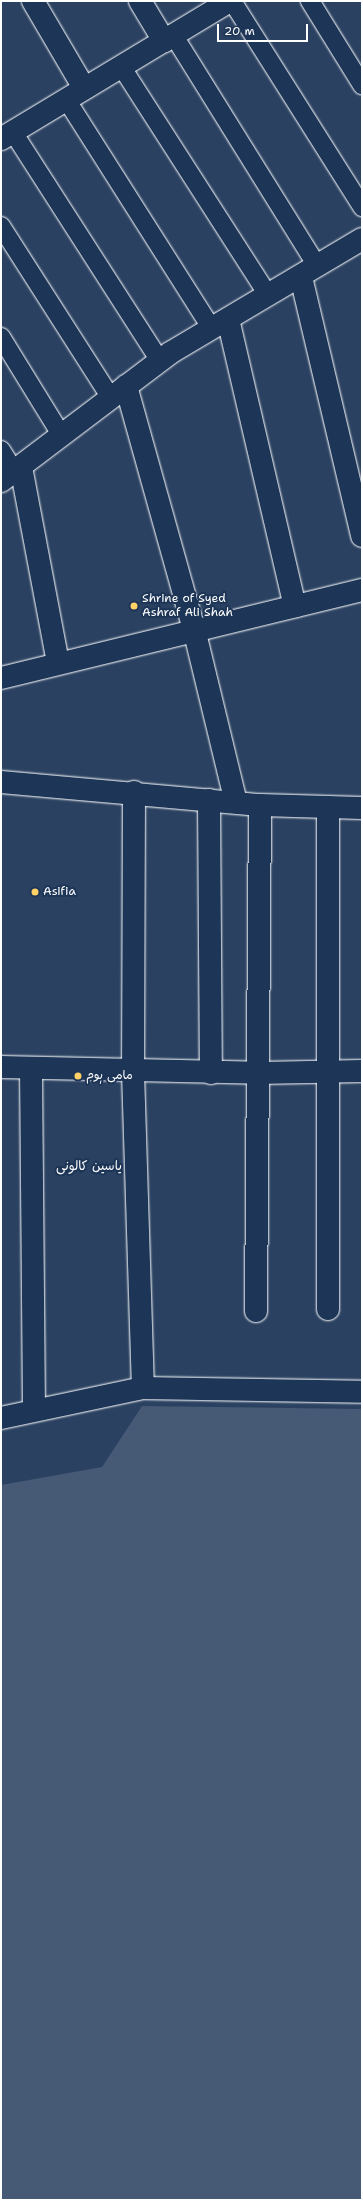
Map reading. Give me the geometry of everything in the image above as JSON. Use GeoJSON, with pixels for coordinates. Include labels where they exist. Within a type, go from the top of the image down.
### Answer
{"type":"FeatureCollection","features":[{"type":"Feature","properties":{"kind":"street"},"geometry":{"type":"LineString","coordinates":[[32,1],[84,88]]}},
{"type":"Feature","properties":{"kind":"street"},"geometry":{"type":"LineString","coordinates":[[140,1],[169,38]]}},
{"type":"Feature","properties":{"kind":"street"},"geometry":{"type":"LineString","coordinates":[[7,135],[231,1]]}},
{"type":"Feature","properties":{"kind":"street"},"geometry":{"type":"LineString","coordinates":[[58,662],[12,473],[160,361],[362,239]]}},
{"type":"Feature","properties":{"kind":"street"},"geometry":{"type":"LineString","coordinates":[[309,270],[362,536]]}},
{"type":"Feature","properties":{"kind":"street"},"geometry":{"type":"LineString","coordinates":[[220,324],[295,606]]}},
{"type":"Feature","properties":{"kind":"street"},"geometry":{"type":"LineString","coordinates":[[119,392],[194,629],[236,802]]}},
{"type":"Feature","properties":{"kind":"street"},"geometry":{"type":"LineString","coordinates":[[1,678],[58,662],[362,590]]}},
{"type":"Feature","properties":{"kind":"street"},"geometry":{"type":"LineString","coordinates":[[1,782],[134,792],[260,805],[362,808]]}},
{"type":"Feature","properties":{"kind":"street"},"geometry":{"type":"LineString","coordinates":[[134,792],[133,1072],[143,1388]]}},
{"type":"Feature","properties":{"kind":"street"},"geometry":{"type":"LineString","coordinates":[[209,800],[210,1073]]}},
{"type":"Feature","properties":{"kind":"street"},"geometry":{"type":"LineString","coordinates":[[256,1311],[260,805]]}},
{"type":"Feature","properties":{"kind":"street"},"geometry":{"type":"LineString","coordinates":[[328,807],[326,1072],[328,1308]]}},
{"type":"Feature","properties":{"kind":"street"},"geometry":{"type":"LineString","coordinates":[[1,1067],[133,1072],[210,1073],[362,1071]]}},
{"type":"Feature","properties":{"kind":"street"},"geometry":{"type":"LineString","coordinates":[[31,1068],[34,1410]]}},
{"type":"Feature","properties":{"kind":"street"},"geometry":{"type":"LineString","coordinates":[[1,1418],[143,1388],[362,1392]]}},
{"type":"Feature","properties":{"kind":"lane"},"geometry":{"type":"LineString","coordinates":[[231,1],[362,207]]}},
{"type":"Feature","properties":{"kind":"lane"},"geometry":{"type":"LineString","coordinates":[[310,1],[362,85]]}},
{"type":"Feature","properties":{"kind":"lane"},"geometry":{"type":"LineString","coordinates":[[169,38],[309,270]]}},
{"type":"Feature","properties":{"kind":"lane"},"geometry":{"type":"LineString","coordinates":[[121,66],[268,295]]}},
{"type":"Feature","properties":{"kind":"lane"},"geometry":{"type":"LineString","coordinates":[[66,99],[220,324]]}},
{"type":"Feature","properties":{"kind":"lane"},"geometry":{"type":"LineString","coordinates":[[7,135],[160,361]]}},
{"type":"Feature","properties":{"kind":"lane"},"geometry":{"type":"LineString","coordinates":[[1,226],[119,392]]}},
{"type":"Feature","properties":{"kind":"lane"},"geometry":{"type":"LineString","coordinates":[[1,337],[62,436]]}},
{"type":"Feature","properties":{"kind":"lane"},"geometry":{"type":"LineString","coordinates":[[1,450],[12,473]]}},
{"type":"Feature","properties":{"kind":"shaded area"},"geometry":{"type":"Polygon","coordinates":[[[142,1406],[362,1409],[362,2200],[1,2200],[1,1485],[102,1467],[142,1406]]]}},
{"type":"Feature","properties":{"kind":"place","name":"Shrine of Syed Ashraf Ali Shah"},"geometry":{"type":"Point","coordinates":[134,606]}},
{"type":"Feature","properties":{"kind":"place","name":"Asifia"},"geometry":{"type":"Point","coordinates":[35,892]}},
{"type":"Feature","properties":{"kind":"place","name":"مامی ہوم"},"geometry":{"type":"Point","coordinates":[78,1076]}},
{"type":"Feature","properties":{"kind":"district","name":"یاسین کالونی"},"geometry":{"type":"Point","coordinates":[89,1166]}}]}
